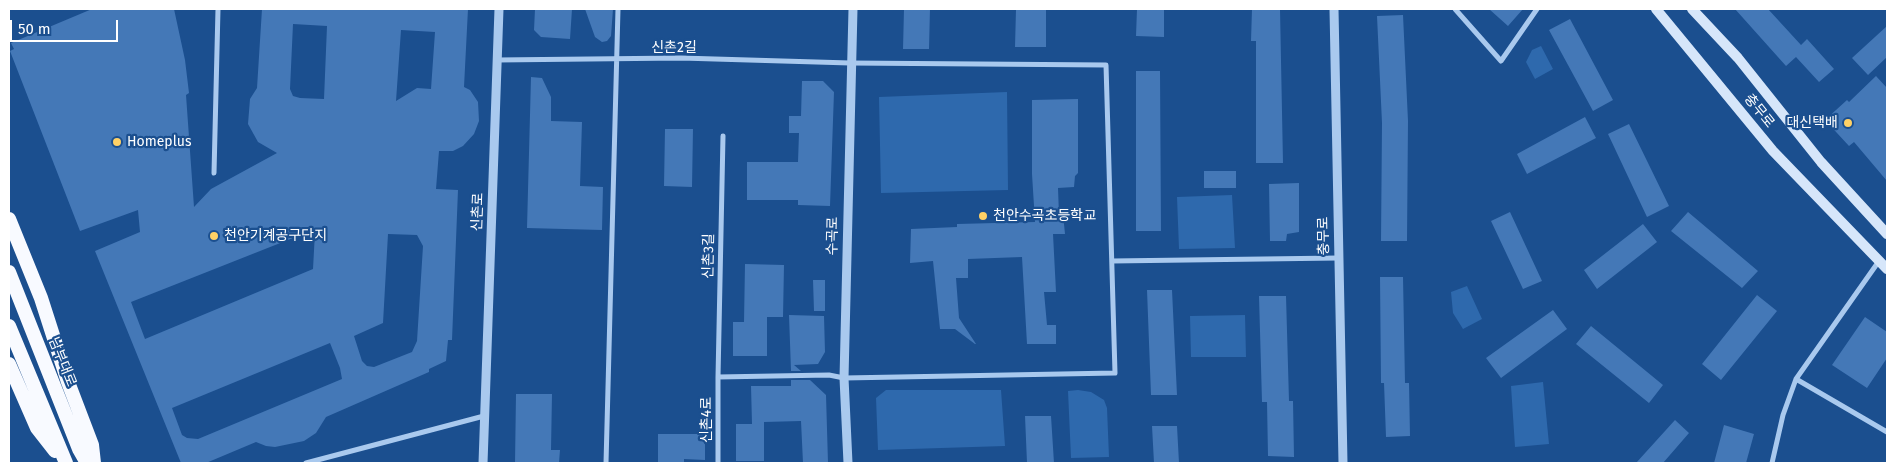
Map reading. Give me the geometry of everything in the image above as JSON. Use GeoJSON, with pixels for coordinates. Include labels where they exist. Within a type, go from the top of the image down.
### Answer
{"type":"FeatureCollection","features":[{"type":"Feature","properties":{"kind":"highway"},"geometry":{"type":"LineString","coordinates":[[9,220],[41,298],[68,382],[92,445],[94,463]]}},
{"type":"Feature","properties":{"kind":"highway","name":"남부대로"},"geometry":{"type":"LineString","coordinates":[[9,272],[75,440],[87,463]]}},
{"type":"Feature","properties":{"kind":"highway"},"geometry":{"type":"LineString","coordinates":[[9,326],[65,463]]}},
{"type":"Feature","properties":{"kind":"highway"},"geometry":{"type":"LineString","coordinates":[[9,364],[38,428],[65,463]]}},
{"type":"Feature","properties":{"kind":"main road","name":"충무로"},"geometry":{"type":"LineString","coordinates":[[1656,9],[1773,151],[1887,269]]}},
{"type":"Feature","properties":{"kind":"main road","name":"충무로"},"geometry":{"type":"LineString","coordinates":[[1692,9],[1738,58],[1821,162],[1887,234]]}},
{"type":"Feature","properties":{"kind":"street"},"geometry":{"type":"LineString","coordinates":[[214,173],[218,9]]}},
{"type":"Feature","properties":{"kind":"street","name":"신촌로"},"geometry":{"type":"LineString","coordinates":[[482,463],[499,9]]}},
{"type":"Feature","properties":{"kind":"street"},"geometry":{"type":"LineString","coordinates":[[606,463],[618,9]]}},
{"type":"Feature","properties":{"kind":"street","name":"수곡로"},"geometry":{"type":"LineString","coordinates":[[848,463],[844,378],[850,63],[853,9]]}},
{"type":"Feature","properties":{"kind":"street","name":"충무로"},"geometry":{"type":"LineString","coordinates":[[1334,9],[1343,463]]}},
{"type":"Feature","properties":{"kind":"street"},"geometry":{"type":"LineString","coordinates":[[1455,9],[1501,61],[1537,9]]}},
{"type":"Feature","properties":{"kind":"street","name":"신촌2길"},"geometry":{"type":"LineString","coordinates":[[497,60],[681,58],[850,63],[1106,65],[1112,261]]}},
{"type":"Feature","properties":{"kind":"street","name":"신촌3길"},"geometry":{"type":"LineString","coordinates":[[718,377],[723,136]]}},
{"type":"Feature","properties":{"kind":"street"},"geometry":{"type":"LineString","coordinates":[[718,377],[829,375],[844,378],[1115,374],[1112,261],[1338,258]]}},
{"type":"Feature","properties":{"kind":"street"},"geometry":{"type":"LineString","coordinates":[[1772,463],[1783,414],[1796,379],[1879,261]]}},
{"type":"Feature","properties":{"kind":"street","name":"신촌4로"},"geometry":{"type":"LineString","coordinates":[[718,377],[718,463]]}},
{"type":"Feature","properties":{"kind":"street"},"geometry":{"type":"LineString","coordinates":[[1796,379],[1887,432]]}},
{"type":"Feature","properties":{"kind":"street"},"geometry":{"type":"LineString","coordinates":[[306,463],[484,416]]}},
{"type":"Feature","properties":{"kind":"shaded area"},"geometry":{"type":"Polygon","coordinates":[[[1541,46],[1553,69],[1535,79],[1526,62],[1532,50],[1541,46]]]}},
{"type":"Feature","properties":{"kind":"shaded area"},"geometry":{"type":"Polygon","coordinates":[[[1007,92],[1008,190],[881,193],[879,97],[1007,92]]]}},
{"type":"Feature","properties":{"kind":"shaded area"},"geometry":{"type":"Polygon","coordinates":[[[1232,195],[1235,248],[1179,249],[1177,197],[1232,195]]]}},
{"type":"Feature","properties":{"kind":"shaded area"},"geometry":{"type":"Polygon","coordinates":[[[1467,286],[1482,319],[1463,329],[1453,313],[1451,292],[1467,286]]]}},
{"type":"Feature","properties":{"kind":"shaded area"},"geometry":{"type":"Polygon","coordinates":[[[1245,315],[1246,357],[1191,357],[1190,316],[1245,315]]]}},
{"type":"Feature","properties":{"kind":"shaded area"},"geometry":{"type":"Polygon","coordinates":[[[1543,382],[1549,444],[1515,447],[1511,386],[1543,382]]]}},
{"type":"Feature","properties":{"kind":"shaded area"},"geometry":{"type":"Polygon","coordinates":[[[886,390],[1001,390],[1005,446],[878,450],[876,398],[886,390]]]}},
{"type":"Feature","properties":{"kind":"shaded area"},"geometry":{"type":"Polygon","coordinates":[[[1068,391],[1091,392],[1104,400],[1107,408],[1109,457],[1071,458],[1068,391]]]}},
{"type":"Feature","properties":{"kind":"building","name":"천안기계공구단지"},"geometry":{"type":"Polygon","coordinates":[[[92,9],[174,9],[185,60],[189,93],[186,95],[194,207],[211,189],[277,153],[258,142],[248,124],[250,99],[257,88],[262,9],[468,9],[464,87],[470,90],[478,102],[479,121],[474,134],[463,146],[453,151],[439,151],[436,189],[458,190],[452,340],[448,340],[446,361],[429,369],[429,372],[326,417],[316,433],[304,441],[275,447],[256,442],[206,463],[181,463],[95,251],[140,232],[138,210],[80,231],[10,51],[14,49],[11,43],[92,9]],[[293,24],[290,89],[293,96],[324,99],[327,26],[293,24]],[[401,30],[396,101],[417,88],[431,89],[435,32],[401,30]],[[315,232],[298,236],[131,302],[145,339],[313,269],[315,232]],[[388,234],[383,323],[354,336],[362,361],[367,366],[374,367],[412,352],[417,341],[423,246],[417,235],[388,234]],[[330,343],[172,408],[182,435],[187,438],[198,439],[342,379],[340,368],[330,343]]]}},
{"type":"Feature","properties":{"kind":"building"},"geometry":{"type":"Polygon","coordinates":[[[535,9],[572,9],[570,39],[541,37],[534,30],[535,9]]]}},
{"type":"Feature","properties":{"kind":"building"},"geometry":{"type":"Polygon","coordinates":[[[585,9],[613,9],[611,36],[607,41],[602,42],[595,37],[585,9]]]}},
{"type":"Feature","properties":{"kind":"building"},"geometry":{"type":"Polygon","coordinates":[[[904,9],[930,9],[929,49],[903,49],[904,9]]]}},
{"type":"Feature","properties":{"kind":"building"},"geometry":{"type":"Polygon","coordinates":[[[1016,9],[1046,9],[1046,47],[1015,47],[1016,9]]]}},
{"type":"Feature","properties":{"kind":"building"},"geometry":{"type":"Polygon","coordinates":[[[1137,9],[1164,9],[1164,37],[1136,36],[1137,9]]]}},
{"type":"Feature","properties":{"kind":"building"},"geometry":{"type":"Polygon","coordinates":[[[1252,9],[1280,9],[1283,163],[1256,163],[1256,41],[1251,41],[1252,9]]]}},
{"type":"Feature","properties":{"kind":"building"},"geometry":{"type":"Polygon","coordinates":[[[1489,9],[1523,9],[1508,26],[1489,9]]]}},
{"type":"Feature","properties":{"kind":"building"},"geometry":{"type":"Polygon","coordinates":[[[1735,9],[1768,9],[1801,45],[1807,39],[1834,69],[1819,82],[1796,57],[1786,66],[1735,9]]]}},
{"type":"Feature","properties":{"kind":"building"},"geometry":{"type":"Polygon","coordinates":[[[1403,15],[1408,121],[1407,241],[1381,241],[1382,123],[1377,16],[1403,15]]]}},
{"type":"Feature","properties":{"kind":"building"},"geometry":{"type":"Polygon","coordinates":[[[1570,19],[1613,100],[1593,111],[1549,30],[1570,19]]]}},
{"type":"Feature","properties":{"kind":"building"},"geometry":{"type":"Polygon","coordinates":[[[1887,26],[1887,57],[1868,75],[1852,58],[1887,26]]]}},
{"type":"Feature","properties":{"kind":"building"},"geometry":{"type":"Polygon","coordinates":[[[1136,71],[1160,71],[1161,231],[1136,231],[1136,71]]]}},
{"type":"Feature","properties":{"kind":"building"},"geometry":{"type":"Polygon","coordinates":[[[1876,76],[1887,88],[1887,181],[1854,142],[1849,146],[1825,120],[1847,100],[1849,102],[1876,76]]]}},
{"type":"Feature","properties":{"kind":"building"},"geometry":{"type":"Polygon","coordinates":[[[531,77],[542,78],[551,97],[551,121],[582,122],[580,186],[603,187],[602,230],[527,228],[531,77]]]}},
{"type":"Feature","properties":{"kind":"building"},"geometry":{"type":"Polygon","coordinates":[[[802,81],[823,81],[834,92],[830,206],[798,205],[798,200],[747,200],[747,162],[798,162],[799,133],[789,133],[789,116],[801,116],[802,81]]]}},
{"type":"Feature","properties":{"kind":"building"},"geometry":{"type":"Polygon","coordinates":[[[1078,99],[1078,173],[1075,176],[1074,187],[1058,188],[1059,215],[1063,214],[1065,234],[1053,234],[1056,292],[1044,292],[1047,325],[1056,325],[1056,344],[1027,344],[1022,257],[968,259],[968,278],[956,278],[959,318],[976,344],[955,329],[940,329],[933,261],[910,263],[911,229],[957,227],[957,224],[1035,222],[1032,174],[1032,100],[1078,99]]]}},
{"type":"Feature","properties":{"kind":"building"},"geometry":{"type":"Polygon","coordinates":[[[1585,117],[1596,138],[1527,174],[1517,154],[1585,117]]]}},
{"type":"Feature","properties":{"kind":"building"},"geometry":{"type":"Polygon","coordinates":[[[1629,124],[1669,206],[1647,217],[1608,134],[1629,124]]]}},
{"type":"Feature","properties":{"kind":"building"},"geometry":{"type":"Polygon","coordinates":[[[665,129],[693,129],[692,187],[664,186],[665,129]]]}},
{"type":"Feature","properties":{"kind":"building"},"geometry":{"type":"Polygon","coordinates":[[[1204,171],[1236,171],[1236,188],[1204,188],[1204,171]]]}},
{"type":"Feature","properties":{"kind":"building"},"geometry":{"type":"Polygon","coordinates":[[[1299,183],[1299,232],[1287,234],[1286,241],[1270,241],[1269,184],[1299,183]]]}},
{"type":"Feature","properties":{"kind":"building"},"geometry":{"type":"Polygon","coordinates":[[[1510,212],[1542,281],[1523,289],[1491,221],[1510,212]]]}},
{"type":"Feature","properties":{"kind":"building"},"geometry":{"type":"Polygon","coordinates":[[[1688,212],[1758,271],[1742,288],[1671,231],[1688,212]]]}},
{"type":"Feature","properties":{"kind":"building"},"geometry":{"type":"Polygon","coordinates":[[[1643,224],[1657,242],[1597,289],[1584,270],[1643,224]]]}},
{"type":"Feature","properties":{"kind":"building"},"geometry":{"type":"Polygon","coordinates":[[[745,264],[784,265],[783,317],[767,317],[767,356],[733,356],[733,322],[744,322],[745,264]]]}},
{"type":"Feature","properties":{"kind":"building"},"geometry":{"type":"Polygon","coordinates":[[[1380,277],[1403,277],[1405,383],[1409,383],[1410,436],[1386,437],[1384,383],[1381,383],[1380,277]]]}},
{"type":"Feature","properties":{"kind":"building"},"geometry":{"type":"Polygon","coordinates":[[[813,280],[825,280],[825,311],[814,311],[813,280]]]}},
{"type":"Feature","properties":{"kind":"building"},"geometry":{"type":"Polygon","coordinates":[[[1147,290],[1172,290],[1177,395],[1151,395],[1147,290]]]}},
{"type":"Feature","properties":{"kind":"building"},"geometry":{"type":"Polygon","coordinates":[[[1757,295],[1777,311],[1721,380],[1702,364],[1757,295]]]}},
{"type":"Feature","properties":{"kind":"building"},"geometry":{"type":"Polygon","coordinates":[[[1259,296],[1286,296],[1289,401],[1293,401],[1294,457],[1268,456],[1267,402],[1262,402],[1259,296]]]}},
{"type":"Feature","properties":{"kind":"building"},"geometry":{"type":"Polygon","coordinates":[[[1553,310],[1567,329],[1501,378],[1486,358],[1553,310]]]}},
{"type":"Feature","properties":{"kind":"building"},"geometry":{"type":"Polygon","coordinates":[[[789,315],[824,316],[825,352],[818,364],[794,365],[801,371],[791,371],[789,315]]]}},
{"type":"Feature","properties":{"kind":"building"},"geometry":{"type":"Polygon","coordinates":[[[1865,317],[1887,332],[1887,358],[1867,388],[1832,365],[1865,317]]]}},
{"type":"Feature","properties":{"kind":"building"},"geometry":{"type":"Polygon","coordinates":[[[1591,326],[1663,385],[1649,403],[1576,344],[1591,326]]]}},
{"type":"Feature","properties":{"kind":"building"},"geometry":{"type":"Polygon","coordinates":[[[791,380],[810,380],[826,395],[828,463],[803,463],[801,421],[764,422],[764,461],[736,461],[736,424],[752,424],[751,386],[791,386],[791,380]]]}},
{"type":"Feature","properties":{"kind":"building"},"geometry":{"type":"Polygon","coordinates":[[[516,394],[552,394],[551,450],[560,450],[559,463],[515,463],[516,394]]]}},
{"type":"Feature","properties":{"kind":"building"},"geometry":{"type":"Polygon","coordinates":[[[1025,416],[1051,416],[1054,463],[1027,463],[1025,416]]]}},
{"type":"Feature","properties":{"kind":"building"},"geometry":{"type":"Polygon","coordinates":[[[1675,420],[1689,433],[1663,463],[1636,463],[1675,420]]]}},
{"type":"Feature","properties":{"kind":"building"},"geometry":{"type":"Polygon","coordinates":[[[1724,425],[1754,434],[1746,463],[1714,463],[1724,425]]]}},
{"type":"Feature","properties":{"kind":"building"},"geometry":{"type":"Polygon","coordinates":[[[1152,426],[1177,426],[1179,463],[1154,463],[1152,426]]]}},
{"type":"Feature","properties":{"kind":"building"},"geometry":{"type":"Polygon","coordinates":[[[658,434],[705,434],[705,460],[684,459],[684,463],[658,463],[658,434]]]}},
{"type":"Feature","properties":{"kind":"place","name":"대신택배"},"geometry":{"type":"Point","coordinates":[1848,123]}},
{"type":"Feature","properties":{"kind":"place","name":"Homeplus"},"geometry":{"type":"Point","coordinates":[117,142]}},
{"type":"Feature","properties":{"kind":"place","name":"천안수곡초등학교"},"geometry":{"type":"Point","coordinates":[983,216]}},
{"type":"Feature","properties":{"kind":"place","name":"천안기계공구단지"},"geometry":{"type":"Point","coordinates":[214,236]}}]}
